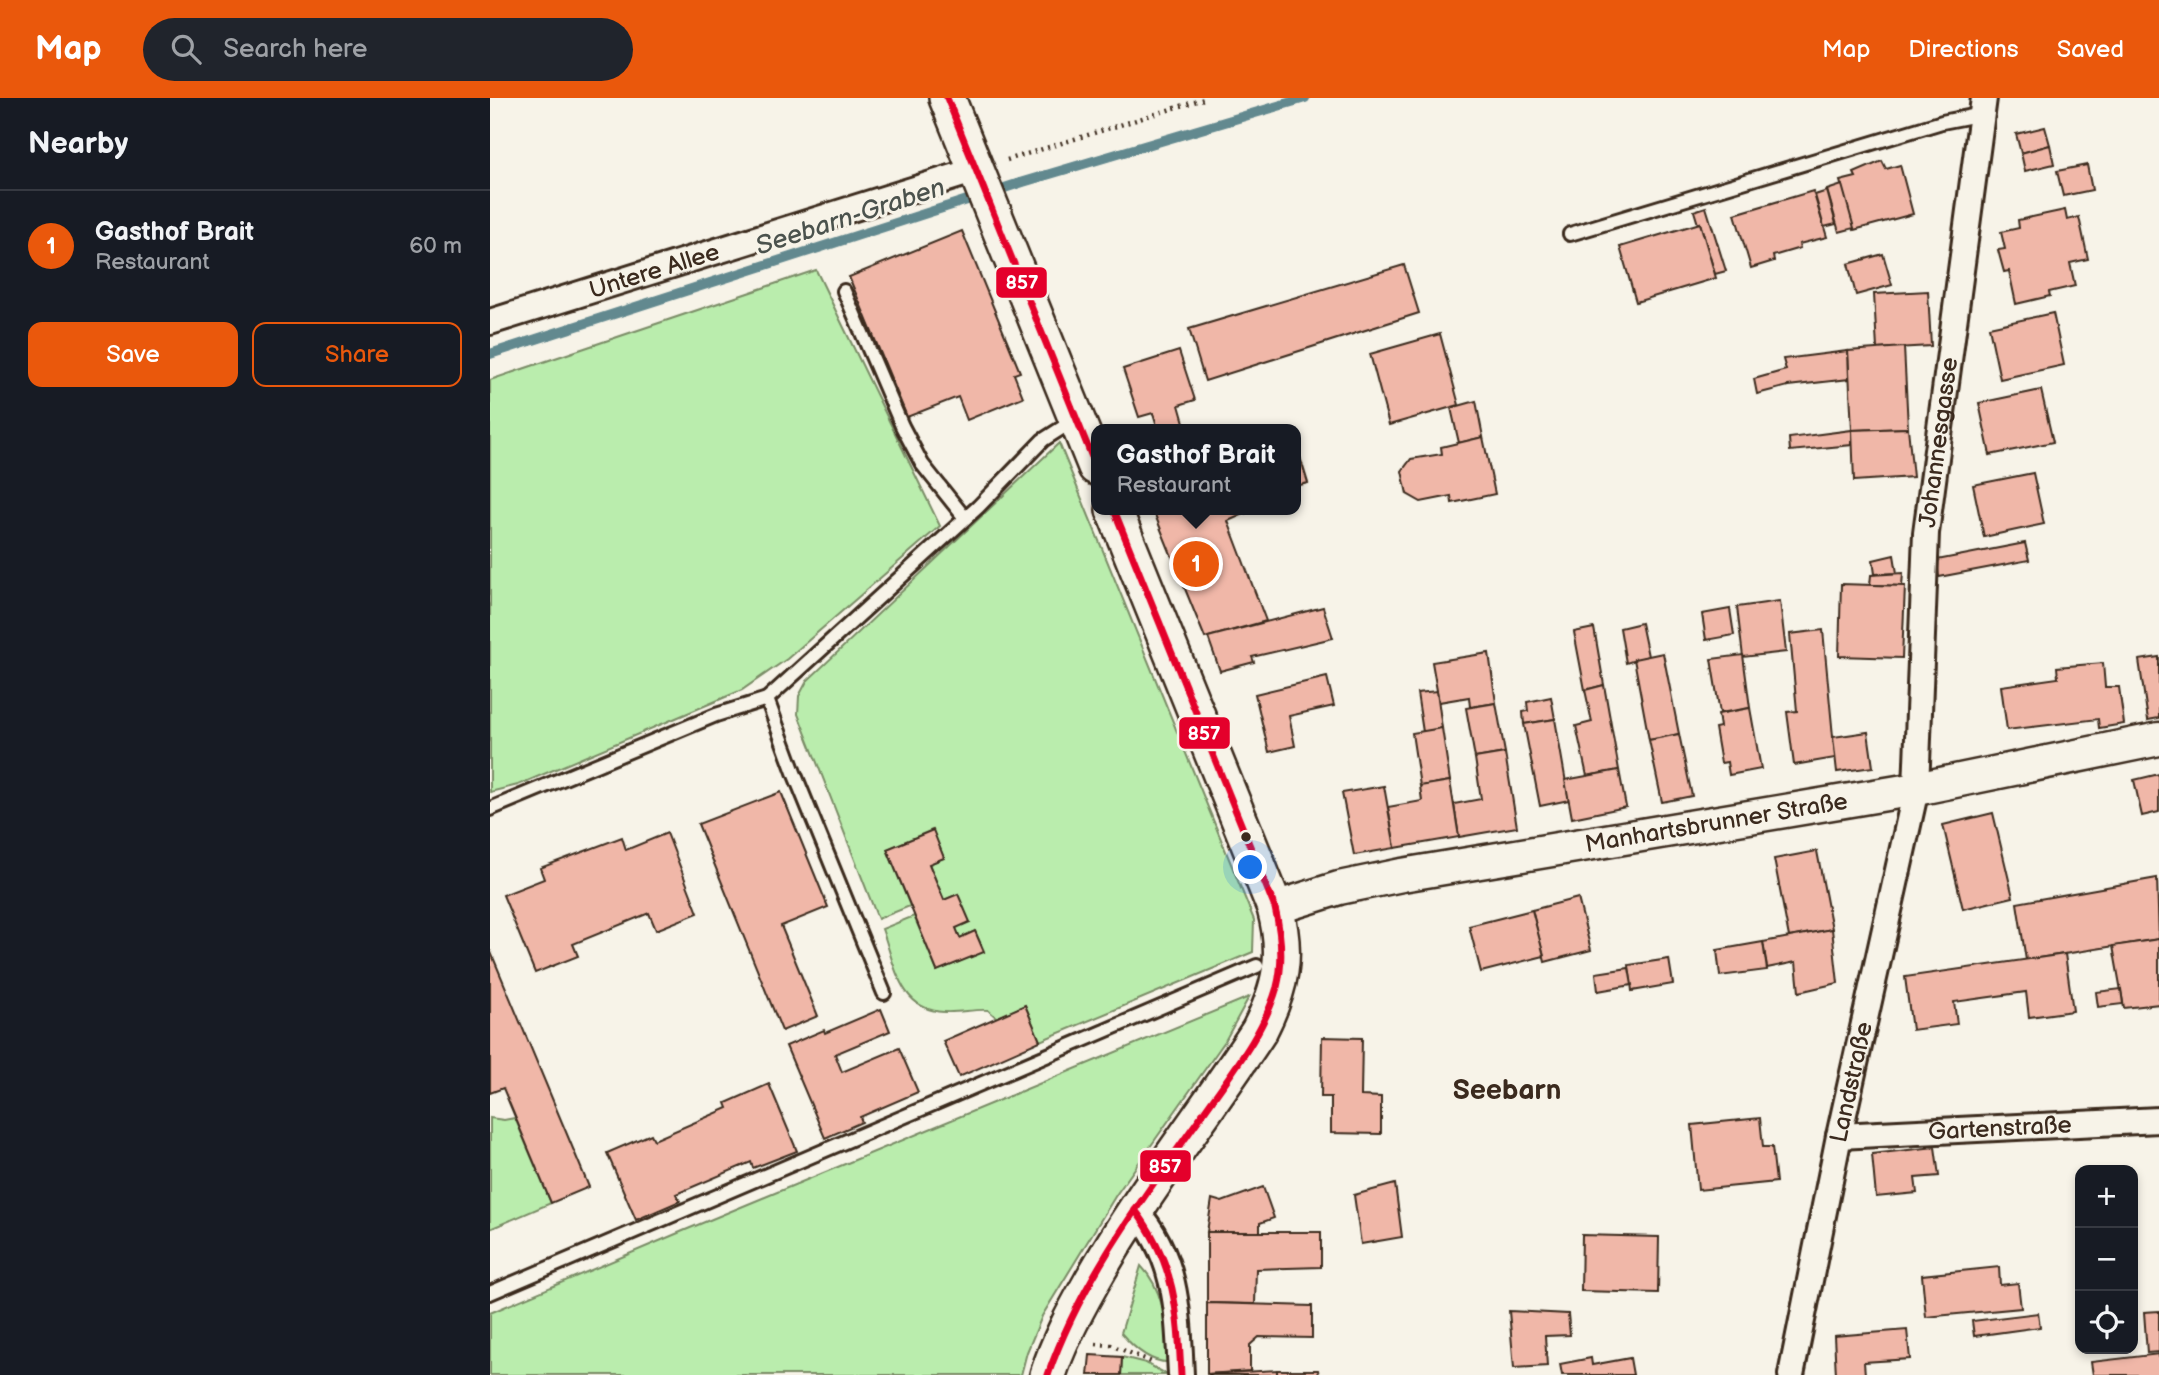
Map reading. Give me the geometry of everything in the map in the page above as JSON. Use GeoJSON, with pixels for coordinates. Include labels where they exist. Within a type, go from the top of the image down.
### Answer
{"type":"FeatureCollection","features":[{"type":"Feature","properties":{"kind":"main road"},"geometry":{"type":"LineString","coordinates":[[947,98],[1091,455]]}},
{"type":"Feature","properties":{"kind":"main road"},"geometry":{"type":"LineString","coordinates":[[1048,1375],[1061,1342],[1105,1258],[1135,1210],[1259,1031],[1272,1005],[1283,956],[1281,928],[1275,908],[1116,515]]}},
{"type":"Feature","properties":{"kind":"street","name":"Johannesgasse"},"geometry":{"type":"LineString","coordinates":[[1916,789],[1926,533],[1984,106]]}},
{"type":"Feature","properties":{"kind":"street","name":"Untere Allee"},"geometry":{"type":"LineString","coordinates":[[490,321],[983,188]]}},
{"type":"Feature","properties":{"kind":"street","name":"Manhartsbrunner Straße"},"geometry":{"type":"LineString","coordinates":[[1275,908],[1339,888],[1402,874],[1916,789],[2159,739]]}},
{"type":"Feature","properties":{"kind":"street","name":"Landstraße"},"geometry":{"type":"LineString","coordinates":[[1791,1375],[1839,1136],[1916,789]]}},
{"type":"Feature","properties":{"kind":"street","name":"Gartenstraße"},"geometry":{"type":"LineString","coordinates":[[1839,1136],[2159,1120]]}},
{"type":"Feature","properties":{"kind":"street"},"geometry":{"type":"LineString","coordinates":[[1135,1210],[1155,1234],[1172,1283],[1181,1375]]}},
{"type":"Feature","properties":{"kind":"lane"},"geometry":{"type":"LineString","coordinates":[[1570,234],[1942,122],[1984,106]]}},
{"type":"Feature","properties":{"kind":"lane"},"geometry":{"type":"LineString","coordinates":[[845,291],[907,436],[922,464],[965,518]]}},
{"type":"Feature","properties":{"kind":"lane"},"geometry":{"type":"LineString","coordinates":[[490,810],[716,715],[767,699],[965,518],[1043,440],[1076,419]]}},
{"type":"Feature","properties":{"kind":"lane"},"geometry":{"type":"LineString","coordinates":[[767,699],[884,993]]}},
{"type":"Feature","properties":{"kind":"lane"},"geometry":{"type":"LineString","coordinates":[[490,1293],[1257,966]]}},
{"type":"Feature","properties":{"kind":"path"},"geometry":{"type":"LineString","coordinates":[[983,188],[1207,98]]}},
{"type":"Feature","properties":{"kind":"path"},"geometry":{"type":"LineString","coordinates":[[1061,1342],[1111,1345],[1157,1365]]}},
{"type":"Feature","properties":{"kind":"green space"},"geometry":{"type":"Polygon","coordinates":[[[816,270],[940,526],[787,659],[742,690],[518,785],[490,792],[490,380],[816,270]]]}},
{"type":"Feature","properties":{"kind":"green space"},"geometry":{"type":"Polygon","coordinates":[[[1059,443],[1254,920],[1253,952],[1040,1041],[1025,1005],[997,1018],[988,1010],[944,1012],[929,1009],[908,994],[895,970],[882,929],[914,916],[937,971],[984,951],[975,931],[960,938],[956,928],[958,894],[944,900],[929,864],[944,858],[932,830],[887,849],[910,906],[878,919],[798,714],[799,696],[807,681],[1059,443]]]}},
{"type":"Feature","properties":{"kind":"green space"},"geometry":{"type":"Polygon","coordinates":[[[1249,997],[1225,1041],[1116,1195],[1042,1316],[1021,1375],[490,1375],[490,1313],[1249,997]]]}},
{"type":"Feature","properties":{"kind":"green space"},"geometry":{"type":"Polygon","coordinates":[[[490,1118],[515,1118],[551,1203],[490,1229],[490,1118]]]}},
{"type":"Feature","properties":{"kind":"green space"},"geometry":{"type":"Polygon","coordinates":[[[1141,1266],[1156,1287],[1160,1299],[1169,1362],[1149,1357],[1136,1349],[1121,1333],[1141,1266]]]}},
{"type":"Feature","properties":{"kind":"green space"},"geometry":{"type":"Polygon","coordinates":[[[1122,1357],[1146,1363],[1168,1375],[1121,1375],[1122,1357]]]}},
{"type":"Feature","properties":{"kind":"building"},"geometry":{"type":"Polygon","coordinates":[[[2045,127],[2050,145],[2021,153],[2016,134],[2045,127]]]}},
{"type":"Feature","properties":{"kind":"building"},"geometry":{"type":"Polygon","coordinates":[[[2050,145],[2054,164],[2025,171],[2021,153],[2050,145]]]}},
{"type":"Feature","properties":{"kind":"building"},"geometry":{"type":"Polygon","coordinates":[[[1882,161],[1886,169],[1900,165],[1913,214],[1854,230],[1840,181],[1856,177],[1854,173],[1882,161]]]}},
{"type":"Feature","properties":{"kind":"building"},"geometry":{"type":"Polygon","coordinates":[[[2087,165],[2092,190],[2063,196],[2057,171],[2087,165]]]}},
{"type":"Feature","properties":{"kind":"building"},"geometry":{"type":"Polygon","coordinates":[[[1842,185],[1854,228],[1839,232],[1827,190],[1842,185]]]}},
{"type":"Feature","properties":{"kind":"building"},"geometry":{"type":"Polygon","coordinates":[[[1813,191],[1827,237],[1799,244],[1800,248],[1773,256],[1774,261],[1751,268],[1735,214],[1813,191]]]}},
{"type":"Feature","properties":{"kind":"building"},"geometry":{"type":"Polygon","coordinates":[[[1827,191],[1836,224],[1824,227],[1815,195],[1827,191]]]}},
{"type":"Feature","properties":{"kind":"building"},"geometry":{"type":"Polygon","coordinates":[[[1706,207],[1726,271],[1715,274],[1694,211],[1706,207]]]}},
{"type":"Feature","properties":{"kind":"building"},"geometry":{"type":"Polygon","coordinates":[[[2065,210],[2067,220],[2079,217],[2088,259],[2070,263],[2075,286],[2049,292],[2050,296],[2016,304],[2009,271],[2004,272],[1998,250],[2005,249],[2001,232],[2019,228],[2018,220],[2065,210]]]}},
{"type":"Feature","properties":{"kind":"building"},"geometry":{"type":"Polygon","coordinates":[[[1700,223],[1716,278],[1636,302],[1620,247],[1700,223]]]}},
{"type":"Feature","properties":{"kind":"building"},"geometry":{"type":"Polygon","coordinates":[[[962,231],[1020,372],[1014,374],[1023,397],[967,420],[958,397],[907,417],[849,277],[962,231]]]}},
{"type":"Feature","properties":{"kind":"building"},"geometry":{"type":"Polygon","coordinates":[[[1883,254],[1892,285],[1856,295],[1848,264],[1883,254]]]}},
{"type":"Feature","properties":{"kind":"building"},"geometry":{"type":"Polygon","coordinates":[[[1404,265],[1419,313],[1205,381],[1189,329],[1404,265]]]}},
{"type":"Feature","properties":{"kind":"building"},"geometry":{"type":"Polygon","coordinates":[[[1928,291],[1931,346],[1877,349],[1874,294],[1928,291]]]}},
{"type":"Feature","properties":{"kind":"building"},"geometry":{"type":"Polygon","coordinates":[[[2053,313],[2064,365],[2000,379],[1989,327],[2053,313]]]}},
{"type":"Feature","properties":{"kind":"building"},"geometry":{"type":"Polygon","coordinates":[[[1440,334],[1459,405],[1389,425],[1370,354],[1440,334]]]}},
{"type":"Feature","properties":{"kind":"building"},"geometry":{"type":"Polygon","coordinates":[[[1904,347],[1908,428],[1852,430],[1848,351],[1904,347]]]}},
{"type":"Feature","properties":{"kind":"building"},"geometry":{"type":"Polygon","coordinates":[[[1179,351],[1195,400],[1179,405],[1184,424],[1156,424],[1153,413],[1139,417],[1123,369],[1179,351]]]}},
{"type":"Feature","properties":{"kind":"building"},"geometry":{"type":"Polygon","coordinates":[[[1848,351],[1849,379],[1788,386],[1757,394],[1754,379],[1786,370],[1783,359],[1848,351]]]}},
{"type":"Feature","properties":{"kind":"building"},"geometry":{"type":"Polygon","coordinates":[[[2041,390],[2053,442],[1990,455],[1979,403],[2041,390]]]}},
{"type":"Feature","properties":{"kind":"building"},"geometry":{"type":"Polygon","coordinates":[[[1476,401],[1483,437],[1459,443],[1451,408],[1476,401]]]}},
{"type":"Feature","properties":{"kind":"building"},"geometry":{"type":"Polygon","coordinates":[[[1908,428],[1913,477],[1854,481],[1852,430],[1908,428]]]}},
{"type":"Feature","properties":{"kind":"building"},"geometry":{"type":"Polygon","coordinates":[[[1852,430],[1852,445],[1790,451],[1789,438],[1852,430]]]}},
{"type":"Feature","properties":{"kind":"building"},"geometry":{"type":"Polygon","coordinates":[[[1483,437],[1495,494],[1452,503],[1451,496],[1421,502],[1407,494],[1402,471],[1411,459],[1442,454],[1441,447],[1483,437]]]}},
{"type":"Feature","properties":{"kind":"building"},"geometry":{"type":"Polygon","coordinates":[[[1301,460],[1308,483],[1301,485],[1301,460]]]}},
{"type":"Feature","properties":{"kind":"building"},"geometry":{"type":"Polygon","coordinates":[[[2033,473],[2044,524],[1984,537],[1973,485],[2033,473]]]}},
{"type":"Feature","properties":{"kind":"building"},"geometry":{"type":"Polygon","coordinates":[[[1155,515],[1242,515],[1228,521],[1266,621],[1205,638],[1155,515]]]}},
{"type":"Feature","properties":{"kind":"building"},"geometry":{"type":"Polygon","coordinates":[[[2025,543],[2029,560],[1939,577],[1937,560],[2025,543]]]}},
{"type":"Feature","properties":{"kind":"building"},"geometry":{"type":"Polygon","coordinates":[[[1894,555],[1897,573],[1875,574],[1873,560],[1894,555]]]}},
{"type":"Feature","properties":{"kind":"building"},"geometry":{"type":"Polygon","coordinates":[[[1903,573],[1902,586],[1870,585],[1871,575],[1903,573]]]}},
{"type":"Feature","properties":{"kind":"building"},"geometry":{"type":"Polygon","coordinates":[[[1841,584],[1905,586],[1902,658],[1839,656],[1841,584]]]}},
{"type":"Feature","properties":{"kind":"building"},"geometry":{"type":"Polygon","coordinates":[[[1780,601],[1786,652],[1743,657],[1737,607],[1780,601]]]}},
{"type":"Feature","properties":{"kind":"building"},"geometry":{"type":"Polygon","coordinates":[[[1323,607],[1333,638],[1252,657],[1254,662],[1220,671],[1208,637],[1323,607]]]}},
{"type":"Feature","properties":{"kind":"building"},"geometry":{"type":"Polygon","coordinates":[[[1730,609],[1734,635],[1706,640],[1702,614],[1730,609]]]}},
{"type":"Feature","properties":{"kind":"building"},"geometry":{"type":"Polygon","coordinates":[[[1641,623],[1648,656],[1626,663],[1620,628],[1641,623]]]}},
{"type":"Feature","properties":{"kind":"building"},"geometry":{"type":"Polygon","coordinates":[[[1594,628],[1604,685],[1585,690],[1574,632],[1594,628]]]}},
{"type":"Feature","properties":{"kind":"building"},"geometry":{"type":"Polygon","coordinates":[[[1823,630],[1835,758],[1794,765],[1787,712],[1797,711],[1790,634],[1823,630]]]}},
{"type":"Feature","properties":{"kind":"building"},"geometry":{"type":"Polygon","coordinates":[[[1489,653],[1496,703],[1470,707],[1469,697],[1439,702],[1432,662],[1489,653]]]}},
{"type":"Feature","properties":{"kind":"building"},"geometry":{"type":"Polygon","coordinates":[[[1663,653],[1679,734],[1649,740],[1634,659],[1663,653]]]}},
{"type":"Feature","properties":{"kind":"building"},"geometry":{"type":"Polygon","coordinates":[[[1743,655],[1750,708],[1720,713],[1711,659],[1743,655]]]}},
{"type":"Feature","properties":{"kind":"building"},"geometry":{"type":"Polygon","coordinates":[[[2159,657],[2159,718],[2148,720],[2139,660],[2159,657]]]}},
{"type":"Feature","properties":{"kind":"building"},"geometry":{"type":"Polygon","coordinates":[[[2103,663],[2105,687],[2119,687],[2124,724],[2099,728],[2098,719],[2007,730],[2001,686],[2058,678],[2057,667],[2103,663]]]}},
{"type":"Feature","properties":{"kind":"building"},"geometry":{"type":"Polygon","coordinates":[[[1327,677],[1334,706],[1289,716],[1295,746],[1269,752],[1255,694],[1327,677]]]}},
{"type":"Feature","properties":{"kind":"building"},"geometry":{"type":"Polygon","coordinates":[[[1604,685],[1619,770],[1587,776],[1576,726],[1592,722],[1585,690],[1604,685]]]}},
{"type":"Feature","properties":{"kind":"building"},"geometry":{"type":"Polygon","coordinates":[[[1437,691],[1442,728],[1423,732],[1417,693],[1437,691]]]}},
{"type":"Feature","properties":{"kind":"building"},"geometry":{"type":"Polygon","coordinates":[[[1551,697],[1555,719],[1524,724],[1523,712],[1528,711],[1527,702],[1551,697]]]}},
{"type":"Feature","properties":{"kind":"building"},"geometry":{"type":"Polygon","coordinates":[[[1496,703],[1505,753],[1475,758],[1466,708],[1496,703]]]}},
{"type":"Feature","properties":{"kind":"building"},"geometry":{"type":"Polygon","coordinates":[[[1750,708],[1761,769],[1729,775],[1727,762],[1721,763],[1715,728],[1720,727],[1718,714],[1750,708]]]}},
{"type":"Feature","properties":{"kind":"building"},"geometry":{"type":"Polygon","coordinates":[[[1555,719],[1569,800],[1540,806],[1524,724],[1555,719]]]}},
{"type":"Feature","properties":{"kind":"building"},"geometry":{"type":"Polygon","coordinates":[[[1442,728],[1450,781],[1420,786],[1412,733],[1442,728]]]}},
{"type":"Feature","properties":{"kind":"building"},"geometry":{"type":"Polygon","coordinates":[[[1868,732],[1873,767],[1837,772],[1833,737],[1868,732]]]}},
{"type":"Feature","properties":{"kind":"building"},"geometry":{"type":"Polygon","coordinates":[[[1679,734],[1692,796],[1662,802],[1649,740],[1679,734]]]}},
{"type":"Feature","properties":{"kind":"building"},"geometry":{"type":"Polygon","coordinates":[[[1505,753],[1517,827],[1459,837],[1454,804],[1481,799],[1475,758],[1505,753]]]}},
{"type":"Feature","properties":{"kind":"building"},"geometry":{"type":"Polygon","coordinates":[[[1619,770],[1626,807],[1572,818],[1565,780],[1619,770]]]}},
{"type":"Feature","properties":{"kind":"building"},"geometry":{"type":"Polygon","coordinates":[[[2159,774],[2159,812],[2142,816],[2134,780],[2159,774]]]}},
{"type":"Feature","properties":{"kind":"building"},"geometry":{"type":"Polygon","coordinates":[[[1450,781],[1459,837],[1395,848],[1388,807],[1422,801],[1420,786],[1450,781]]]}},
{"type":"Feature","properties":{"kind":"building"},"geometry":{"type":"Polygon","coordinates":[[[1384,786],[1395,848],[1354,855],[1342,793],[1384,786]]]}},
{"type":"Feature","properties":{"kind":"building"},"geometry":{"type":"Polygon","coordinates":[[[781,792],[828,907],[781,926],[818,1016],[782,1031],[698,824],[781,792]]]}},
{"type":"Feature","properties":{"kind":"building"},"geometry":{"type":"Polygon","coordinates":[[[1993,813],[2013,897],[1963,909],[1943,825],[1993,813]]]}},
{"type":"Feature","properties":{"kind":"building"},"geometry":{"type":"Polygon","coordinates":[[[933,830],[944,858],[929,864],[944,900],[958,894],[970,922],[956,928],[960,938],[975,931],[984,952],[937,971],[887,849],[933,830]]]}},
{"type":"Feature","properties":{"kind":"building"},"geometry":{"type":"Polygon","coordinates":[[[667,833],[698,913],[656,930],[649,913],[573,944],[578,956],[535,973],[503,895],[544,879],[540,868],[622,837],[626,850],[667,833]]]}},
{"type":"Feature","properties":{"kind":"building"},"geometry":{"type":"Polygon","coordinates":[[[1817,851],[1832,929],[1789,937],[1774,859],[1817,851]]]}},
{"type":"Feature","properties":{"kind":"building"},"geometry":{"type":"Polygon","coordinates":[[[2157,878],[2159,939],[2026,960],[2017,903],[2157,878]]]}},
{"type":"Feature","properties":{"kind":"building"},"geometry":{"type":"Polygon","coordinates":[[[1578,898],[1591,950],[1545,962],[1532,910],[1578,898]]]}},
{"type":"Feature","properties":{"kind":"building"},"geometry":{"type":"Polygon","coordinates":[[[1532,910],[1544,956],[1481,972],[1469,926],[1532,910]]]}},
{"type":"Feature","properties":{"kind":"building"},"geometry":{"type":"Polygon","coordinates":[[[1832,929],[1838,983],[1799,992],[1796,962],[1767,968],[1763,942],[1832,929]]]}},
{"type":"Feature","properties":{"kind":"building"},"geometry":{"type":"Polygon","coordinates":[[[2159,939],[2159,1004],[2124,1008],[2113,946],[2159,939]]]}},
{"type":"Feature","properties":{"kind":"building"},"geometry":{"type":"Polygon","coordinates":[[[1763,942],[1767,970],[1720,976],[1717,950],[1763,942]]]}},
{"type":"Feature","properties":{"kind":"building"},"geometry":{"type":"Polygon","coordinates":[[[490,950],[589,1187],[551,1203],[503,1088],[490,1093],[490,950]]]}},
{"type":"Feature","properties":{"kind":"building"},"geometry":{"type":"Polygon","coordinates":[[[2065,954],[2073,1011],[2029,1017],[2026,992],[1954,1002],[1957,1024],[1912,1030],[1905,977],[2065,954]]]}},
{"type":"Feature","properties":{"kind":"building"},"geometry":{"type":"Polygon","coordinates":[[[1669,959],[1673,984],[1632,991],[1629,965],[1669,959]]]}},
{"type":"Feature","properties":{"kind":"building"},"geometry":{"type":"Polygon","coordinates":[[[1629,968],[1632,985],[1598,991],[1596,973],[1629,968]]]}},
{"type":"Feature","properties":{"kind":"building"},"geometry":{"type":"Polygon","coordinates":[[[2121,989],[2123,1004],[2098,1007],[2096,992],[2121,989]]]}},
{"type":"Feature","properties":{"kind":"building"},"geometry":{"type":"Polygon","coordinates":[[[1025,1005],[1040,1041],[959,1077],[943,1041],[1025,1005]]]}},
{"type":"Feature","properties":{"kind":"building"},"geometry":{"type":"Polygon","coordinates":[[[881,1009],[890,1031],[835,1054],[842,1072],[899,1048],[918,1092],[860,1117],[862,1122],[825,1138],[786,1046],[881,1009]]]}},
{"type":"Feature","properties":{"kind":"building"},"geometry":{"type":"Polygon","coordinates":[[[1322,1037],[1362,1038],[1361,1096],[1381,1097],[1381,1134],[1331,1133],[1331,1097],[1321,1097],[1322,1037]]]}},
{"type":"Feature","properties":{"kind":"building"},"geometry":{"type":"Polygon","coordinates":[[[769,1084],[797,1151],[753,1168],[751,1162],[676,1194],[680,1201],[636,1220],[607,1153],[651,1134],[654,1140],[728,1108],[726,1103],[769,1084]]]}},
{"type":"Feature","properties":{"kind":"building"},"geometry":{"type":"Polygon","coordinates":[[[1760,1118],[1763,1147],[1772,1147],[1776,1182],[1698,1190],[1692,1125],[1760,1118]]]}},
{"type":"Feature","properties":{"kind":"building"},"geometry":{"type":"Polygon","coordinates":[[[1935,1147],[1939,1176],[1915,1178],[1917,1193],[1876,1197],[1872,1154],[1935,1147]]]}},
{"type":"Feature","properties":{"kind":"building"},"geometry":{"type":"Polygon","coordinates":[[[1395,1184],[1402,1237],[1361,1244],[1354,1195],[1395,1184]]]}},
{"type":"Feature","properties":{"kind":"building"},"geometry":{"type":"Polygon","coordinates":[[[1263,1187],[1274,1218],[1260,1223],[1260,1232],[1207,1232],[1212,1199],[1222,1202],[1263,1187]]]}},
{"type":"Feature","properties":{"kind":"building"},"geometry":{"type":"Polygon","coordinates":[[[1207,1232],[1321,1232],[1321,1267],[1256,1269],[1255,1304],[1207,1303],[1207,1232]]]}},
{"type":"Feature","properties":{"kind":"building"},"geometry":{"type":"Polygon","coordinates":[[[1582,1235],[1659,1237],[1658,1293],[1581,1291],[1582,1235]]]}},
{"type":"Feature","properties":{"kind":"building"},"geometry":{"type":"Polygon","coordinates":[[[1999,1267],[2000,1285],[2018,1283],[2021,1308],[1926,1317],[1922,1275],[1999,1267]]]}},
{"type":"Feature","properties":{"kind":"building"},"geometry":{"type":"Polygon","coordinates":[[[1207,1303],[1312,1306],[1312,1338],[1259,1337],[1250,1345],[1250,1371],[1207,1374],[1207,1303]]]}},
{"type":"Feature","properties":{"kind":"building"},"geometry":{"type":"Polygon","coordinates":[[[1509,1311],[1568,1314],[1570,1335],[1545,1336],[1547,1366],[1514,1368],[1509,1311]]]}},
{"type":"Feature","properties":{"kind":"building"},"geometry":{"type":"Polygon","coordinates":[[[2159,1311],[2159,1352],[2147,1353],[2144,1312],[2159,1311]]]}},
{"type":"Feature","properties":{"kind":"building"},"geometry":{"type":"Polygon","coordinates":[[[2038,1313],[2040,1327],[1974,1336],[1972,1321],[2038,1313]]]}},
{"type":"Feature","properties":{"kind":"building"},"geometry":{"type":"Polygon","coordinates":[[[1907,1330],[1910,1359],[1864,1362],[1865,1375],[1836,1375],[1834,1336],[1907,1330]]]}},
{"type":"Feature","properties":{"kind":"building"},"geometry":{"type":"Polygon","coordinates":[[[2159,1354],[2159,1375],[2093,1375],[2091,1362],[2159,1354]]]}},
{"type":"Feature","properties":{"kind":"building"},"geometry":{"type":"Polygon","coordinates":[[[1090,1355],[1122,1357],[1121,1375],[1088,1375],[1090,1355]]]}},
{"type":"Feature","properties":{"kind":"building"},"geometry":{"type":"Polygon","coordinates":[[[1591,1358],[1592,1365],[1630,1358],[1633,1375],[1562,1375],[1560,1364],[1591,1358]]]}},
{"type":"Feature","properties":{"kind":"building"},"geometry":{"type":"Polygon","coordinates":[[[1277,1370],[1277,1375],[1209,1375],[1209,1374],[1277,1370]]]}},
{"type":"Feature","properties":{"kind":"building"},"geometry":{"type":"Polygon","coordinates":[[[1277,1370],[1318,1370],[1319,1375],[1277,1375],[1277,1370]]]}},
{"type":"Feature","properties":{"kind":"waterway","name":"Seebarn-Graben"},"geometry":{"type":"LineString","coordinates":[[490,354],[1023,182],[1305,98]]}},
{"type":"Feature","properties":{"kind":"transit line","name":"857"},"geometry":{"type":"LineString","coordinates":[[947,98],[1091,455]]}},
{"type":"Feature","properties":{"kind":"transit line","name":"857"},"geometry":{"type":"LineString","coordinates":[[1048,1375],[1077,1307],[1114,1242],[1263,1023],[1277,987],[1281,957],[1275,908],[1116,515]]}},
{"type":"Feature","properties":{"kind":"transit line","name":"857"},"geometry":{"type":"LineString","coordinates":[[1135,1210],[1159,1249],[1172,1288],[1181,1375]]}},
{"type":"Feature","properties":{"kind":"place","name":"Gasthof Brait"},"geometry":{"type":"Point","coordinates":[1196,564]}},
{"type":"Feature","properties":{"kind":"district","name":"Seebarn"},"geometry":{"type":"Point","coordinates":[1507,1089]}}]}
